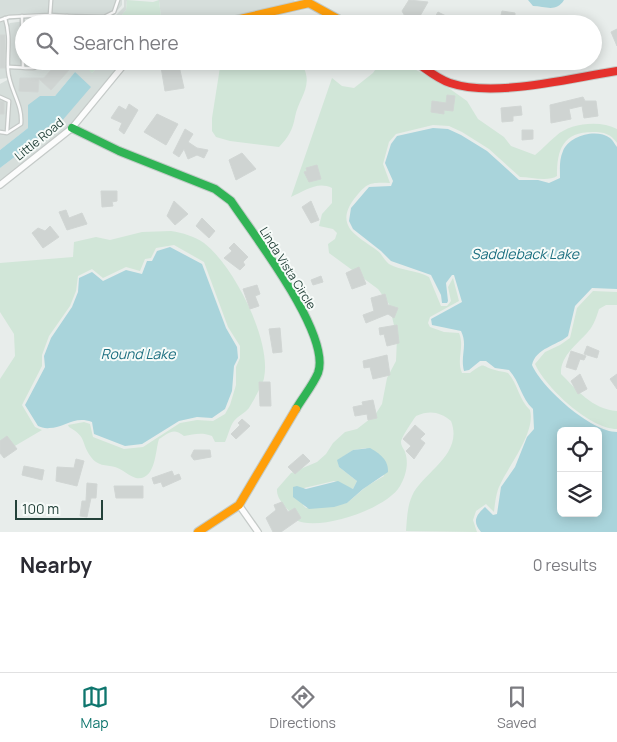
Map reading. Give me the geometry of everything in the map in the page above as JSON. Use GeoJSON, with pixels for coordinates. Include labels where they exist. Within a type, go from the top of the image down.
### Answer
{"type":"FeatureCollection","features":[{"type":"Feature","properties":{"kind":"street"},"geometry":{"type":"LineString","coordinates":[[253,15],[307,1],[331,15]]}},
{"type":"Feature","properties":{"kind":"street","name":"Little Road"},"geometry":{"type":"LineString","coordinates":[[0,185],[72,128],[120,70]]}},
{"type":"Feature","properties":{"kind":"street"},"geometry":{"type":"LineString","coordinates":[[428,70],[448,83],[483,89],[501,89],[617,71]]}},
{"type":"Feature","properties":{"kind":"street","name":"Linda Vista Circle"},"geometry":{"type":"LineString","coordinates":[[72,128],[118,151],[215,189],[231,201],[305,312],[317,349],[318,372],[292,419],[239,505]]}},
{"type":"Feature","properties":{"kind":"street"},"geometry":{"type":"LineString","coordinates":[[198,532],[239,505],[258,532]]}},
{"type":"Feature","properties":{"kind":"lane"},"geometry":{"type":"LineString","coordinates":[[50,0],[50,15]]}},
{"type":"Feature","properties":{"kind":"lane"},"geometry":{"type":"LineString","coordinates":[[108,15],[114,12],[118,0]]}},
{"type":"Feature","properties":{"kind":"lane"},"geometry":{"type":"LineString","coordinates":[[0,20],[15,17]]}},
{"type":"Feature","properties":{"kind":"lane"},"geometry":{"type":"LineString","coordinates":[[0,132],[7,132],[20,124],[22,115],[8,67],[10,36],[5,18]]}},
{"type":"Feature","properties":{"kind":"lane"},"geometry":{"type":"LineString","coordinates":[[8,67],[15,67]]}},
{"type":"Feature","properties":{"kind":"lane"},"geometry":{"type":"LineString","coordinates":[[0,97],[9,101],[7,132]]}},
{"type":"Feature","properties":{"kind":"shaded area"},"geometry":{"type":"Polygon","coordinates":[[[0,0],[122,0],[122,5],[113,15],[15,15],[15,19],[9,20],[5,25],[7,78],[0,79],[0,0]]]}},
{"type":"Feature","properties":{"kind":"shaded area"},"geometry":{"type":"Polygon","coordinates":[[[124,0],[127,0],[126,10],[122,15],[116,15],[124,7],[124,0]]]}},
{"type":"Feature","properties":{"kind":"shaded area"},"geometry":{"type":"Polygon","coordinates":[[[159,0],[294,0],[296,3],[243,15],[161,15],[159,0]]]}},
{"type":"Feature","properties":{"kind":"shaded area"},"geometry":{"type":"Polygon","coordinates":[[[15,22],[15,70],[90,70],[92,73],[95,70],[116,70],[69,126],[0,181],[0,168],[61,122],[75,72],[55,96],[40,96],[28,128],[0,150],[0,84],[9,79],[7,26],[15,22]]]}},
{"type":"Feature","properties":{"kind":"green space"},"geometry":{"type":"Polygon","coordinates":[[[127,0],[153,2],[159,0],[161,15],[122,15],[126,10],[127,0]]]}},
{"type":"Feature","properties":{"kind":"green space"},"geometry":{"type":"Polygon","coordinates":[[[220,70],[305,70],[307,84],[305,90],[291,129],[279,147],[230,141],[216,137],[212,131],[212,118],[220,70]]]}},
{"type":"Feature","properties":{"kind":"green space"},"geometry":{"type":"Polygon","coordinates":[[[375,70],[416,70],[443,84],[467,101],[478,119],[504,137],[511,146],[535,155],[556,136],[569,128],[585,124],[602,124],[617,129],[617,143],[610,136],[597,132],[583,133],[568,139],[560,150],[557,176],[544,179],[520,177],[489,149],[449,126],[433,125],[396,134],[389,142],[383,164],[390,183],[373,183],[369,185],[354,199],[348,209],[346,217],[352,231],[379,252],[389,264],[429,277],[441,306],[447,306],[451,301],[448,287],[453,278],[459,301],[430,317],[428,323],[430,327],[444,332],[459,333],[461,338],[460,368],[462,373],[470,373],[483,366],[508,373],[523,402],[530,410],[531,419],[526,438],[499,488],[494,512],[486,504],[476,511],[473,520],[477,532],[406,531],[408,509],[412,496],[417,487],[447,453],[452,444],[454,433],[451,421],[435,413],[416,416],[405,433],[401,442],[407,461],[405,474],[400,486],[393,495],[381,503],[335,521],[306,523],[296,520],[277,493],[277,489],[291,473],[317,462],[345,432],[357,429],[375,415],[382,404],[387,378],[396,361],[397,338],[389,304],[378,289],[329,253],[328,244],[335,239],[337,233],[333,229],[319,226],[322,214],[332,203],[332,188],[316,186],[291,197],[332,78],[342,86],[354,88],[375,70]],[[366,448],[353,450],[338,460],[339,467],[357,481],[353,489],[334,481],[304,488],[303,505],[306,508],[347,503],[367,486],[384,476],[366,448]]]}},
{"type":"Feature","properties":{"kind":"green space"},"geometry":{"type":"Polygon","coordinates":[[[171,231],[196,238],[204,243],[227,268],[248,304],[262,344],[265,362],[263,380],[249,408],[233,423],[225,442],[215,442],[212,436],[205,434],[184,436],[174,431],[171,432],[159,439],[151,470],[143,478],[136,478],[118,468],[102,465],[93,460],[79,434],[68,425],[84,422],[90,424],[93,437],[124,449],[143,447],[180,423],[197,420],[213,421],[225,414],[236,385],[236,367],[240,358],[240,346],[228,327],[204,262],[174,245],[156,248],[151,258],[145,259],[140,271],[126,267],[103,278],[92,269],[78,276],[76,291],[70,306],[49,336],[42,355],[42,366],[22,405],[35,427],[42,430],[8,450],[0,451],[0,379],[15,356],[14,334],[0,312],[0,263],[73,257],[74,242],[96,237],[110,240],[142,232],[171,231]]]}},
{"type":"Feature","properties":{"kind":"green space"},"geometry":{"type":"Polygon","coordinates":[[[593,291],[617,292],[617,305],[606,305],[599,309],[591,328],[567,354],[561,374],[593,403],[600,407],[617,411],[617,429],[594,422],[570,406],[549,384],[535,364],[545,352],[570,338],[577,308],[593,291]]]}},
{"type":"Feature","properties":{"kind":"water"},"geometry":{"type":"Polygon","coordinates":[[[528,0],[564,0],[554,8],[550,8],[533,6],[528,0]]]}},
{"type":"Feature","properties":{"kind":"water"},"geometry":{"type":"Polygon","coordinates":[[[75,72],[91,87],[61,122],[0,168],[0,150],[28,128],[28,105],[40,96],[55,96],[75,72]]]}},
{"type":"Feature","properties":{"kind":"water","name":"Saddleback Lake"},"geometry":{"type":"Polygon","coordinates":[[[433,128],[448,129],[487,151],[519,180],[538,180],[549,183],[560,178],[560,161],[563,151],[571,141],[584,135],[598,134],[611,139],[617,147],[617,289],[592,288],[575,306],[568,336],[542,351],[534,359],[532,365],[537,374],[556,396],[581,417],[599,427],[557,427],[557,517],[602,517],[602,428],[617,432],[617,532],[481,532],[478,528],[476,519],[485,507],[493,515],[497,514],[501,487],[515,467],[527,437],[534,429],[533,409],[509,370],[495,368],[486,361],[480,361],[469,370],[464,371],[464,341],[461,331],[432,325],[431,319],[462,302],[454,275],[446,283],[448,301],[447,303],[442,303],[441,295],[431,275],[391,261],[353,229],[349,221],[351,208],[369,187],[391,186],[393,181],[385,163],[391,144],[397,136],[433,128]]]}},
{"type":"Feature","properties":{"kind":"water","name":"Round Lake"},"geometry":{"type":"Polygon","coordinates":[[[170,247],[202,264],[226,328],[237,347],[238,358],[234,366],[232,391],[225,409],[212,418],[197,417],[179,421],[142,444],[125,446],[94,434],[92,422],[86,420],[55,427],[46,428],[38,426],[25,405],[45,367],[44,356],[51,338],[72,307],[78,292],[79,278],[92,272],[103,281],[126,270],[142,274],[147,261],[152,261],[157,251],[170,247]]]}},
{"type":"Feature","properties":{"kind":"water"},"geometry":{"type":"Polygon","coordinates":[[[370,448],[385,460],[388,472],[363,489],[347,503],[334,507],[309,509],[293,497],[293,487],[297,486],[306,489],[338,481],[353,489],[357,481],[339,467],[337,460],[353,450],[370,448]]]}},
{"type":"Feature","properties":{"kind":"building"},"geometry":{"type":"Polygon","coordinates":[[[409,0],[428,2],[421,15],[404,15],[402,11],[409,0]]]}},
{"type":"Feature","properties":{"kind":"building"},"geometry":{"type":"Polygon","coordinates":[[[502,11],[515,13],[515,15],[501,15],[502,11]]]}},
{"type":"Feature","properties":{"kind":"building"},"geometry":{"type":"Polygon","coordinates":[[[617,29],[617,46],[611,32],[617,29]]]}},
{"type":"Feature","properties":{"kind":"building"},"geometry":{"type":"Polygon","coordinates":[[[0,35],[5,35],[5,68],[0,68],[0,35]]]}},
{"type":"Feature","properties":{"kind":"building"},"geometry":{"type":"Polygon","coordinates":[[[51,70],[69,70],[51,90],[39,79],[38,92],[19,91],[20,78],[44,78],[51,70]]]}},
{"type":"Feature","properties":{"kind":"building"},"geometry":{"type":"Polygon","coordinates":[[[162,70],[180,70],[184,88],[165,91],[162,70]]]}},
{"type":"Feature","properties":{"kind":"building"},"geometry":{"type":"Polygon","coordinates":[[[447,95],[455,96],[453,111],[444,110],[444,114],[431,112],[432,101],[446,103],[447,95]]]}},
{"type":"Feature","properties":{"kind":"building"},"geometry":{"type":"Polygon","coordinates":[[[583,97],[585,101],[596,101],[598,116],[584,118],[582,106],[569,109],[571,119],[551,123],[550,105],[583,97]]]}},
{"type":"Feature","properties":{"kind":"building"},"geometry":{"type":"Polygon","coordinates":[[[0,101],[4,102],[4,114],[0,114],[0,101]]]}},
{"type":"Feature","properties":{"kind":"building"},"geometry":{"type":"Polygon","coordinates":[[[129,104],[138,110],[124,134],[119,130],[122,123],[111,118],[119,106],[126,110],[129,104]]]}},
{"type":"Feature","properties":{"kind":"building"},"geometry":{"type":"Polygon","coordinates":[[[521,106],[522,115],[513,116],[513,121],[502,122],[501,108],[521,106]]]}},
{"type":"Feature","properties":{"kind":"building"},"geometry":{"type":"Polygon","coordinates":[[[157,114],[178,124],[166,145],[144,132],[157,114]]]}},
{"type":"Feature","properties":{"kind":"building"},"geometry":{"type":"Polygon","coordinates":[[[185,129],[193,134],[188,142],[197,148],[208,150],[204,158],[197,155],[188,159],[184,149],[179,157],[173,153],[185,129]]]}},
{"type":"Feature","properties":{"kind":"building"},"geometry":{"type":"Polygon","coordinates":[[[522,130],[533,130],[533,139],[522,140],[522,130]]]}},
{"type":"Feature","properties":{"kind":"building"},"geometry":{"type":"Polygon","coordinates":[[[242,153],[256,169],[236,180],[229,160],[242,153]]]}},
{"type":"Feature","properties":{"kind":"building"},"geometry":{"type":"Polygon","coordinates":[[[317,165],[321,179],[309,182],[304,172],[307,171],[306,168],[317,165]]]}},
{"type":"Feature","properties":{"kind":"building"},"geometry":{"type":"Polygon","coordinates":[[[101,191],[117,191],[117,201],[112,202],[113,206],[102,207],[101,191]]]}},
{"type":"Feature","properties":{"kind":"building"},"geometry":{"type":"Polygon","coordinates":[[[174,201],[188,214],[175,225],[167,216],[174,201]]]}},
{"type":"Feature","properties":{"kind":"building"},"geometry":{"type":"Polygon","coordinates":[[[311,201],[319,220],[311,223],[302,207],[311,201]]]}},
{"type":"Feature","properties":{"kind":"building"},"geometry":{"type":"Polygon","coordinates":[[[66,210],[69,218],[82,213],[87,224],[67,230],[59,212],[66,210]]]}},
{"type":"Feature","properties":{"kind":"building"},"geometry":{"type":"Polygon","coordinates":[[[202,218],[215,231],[209,238],[196,226],[202,218]]]}},
{"type":"Feature","properties":{"kind":"building"},"geometry":{"type":"Polygon","coordinates":[[[50,226],[59,237],[43,248],[32,233],[38,228],[45,231],[50,226]]]}},
{"type":"Feature","properties":{"kind":"building"},"geometry":{"type":"Polygon","coordinates":[[[234,243],[248,257],[243,262],[245,265],[240,270],[224,258],[232,251],[229,248],[234,243]]]}},
{"type":"Feature","properties":{"kind":"building"},"geometry":{"type":"Polygon","coordinates":[[[359,267],[366,284],[352,289],[346,273],[359,267]]]}},
{"type":"Feature","properties":{"kind":"building"},"geometry":{"type":"Polygon","coordinates":[[[321,276],[323,282],[313,285],[311,280],[321,276]]]}},
{"type":"Feature","properties":{"kind":"building"},"geometry":{"type":"Polygon","coordinates":[[[257,285],[260,294],[255,296],[259,306],[250,309],[243,289],[257,285]]]}},
{"type":"Feature","properties":{"kind":"building"},"geometry":{"type":"Polygon","coordinates":[[[385,294],[388,305],[398,308],[394,318],[388,314],[366,323],[363,315],[374,311],[371,298],[385,294]]]}},
{"type":"Feature","properties":{"kind":"building"},"geometry":{"type":"Polygon","coordinates":[[[397,325],[399,343],[387,346],[384,334],[380,335],[379,328],[397,325]]]}},
{"type":"Feature","properties":{"kind":"building"},"geometry":{"type":"Polygon","coordinates":[[[280,328],[282,352],[273,353],[269,329],[280,328]]]}},
{"type":"Feature","properties":{"kind":"building"},"geometry":{"type":"Polygon","coordinates":[[[587,346],[599,351],[597,358],[584,354],[587,346]]]}},
{"type":"Feature","properties":{"kind":"building"},"geometry":{"type":"Polygon","coordinates":[[[571,351],[586,356],[584,360],[580,359],[576,370],[566,367],[571,351]]]}},
{"type":"Feature","properties":{"kind":"building"},"geometry":{"type":"Polygon","coordinates":[[[387,355],[390,375],[373,379],[370,367],[364,368],[363,361],[387,355]]]}},
{"type":"Feature","properties":{"kind":"building"},"geometry":{"type":"Polygon","coordinates":[[[580,374],[587,389],[578,394],[571,381],[580,374]]]}},
{"type":"Feature","properties":{"kind":"building"},"geometry":{"type":"Polygon","coordinates":[[[617,374],[617,389],[610,379],[617,374]]]}},
{"type":"Feature","properties":{"kind":"building"},"geometry":{"type":"Polygon","coordinates":[[[259,382],[270,382],[271,406],[260,406],[259,382]]]}},
{"type":"Feature","properties":{"kind":"building"},"geometry":{"type":"Polygon","coordinates":[[[373,400],[377,418],[368,420],[367,414],[355,416],[353,407],[363,405],[362,402],[373,400]]]}},
{"type":"Feature","properties":{"kind":"building"},"geometry":{"type":"Polygon","coordinates":[[[242,419],[250,426],[236,439],[231,434],[240,425],[238,423],[242,419]]]}},
{"type":"Feature","properties":{"kind":"building"},"geometry":{"type":"Polygon","coordinates":[[[415,425],[425,434],[420,439],[425,443],[414,459],[406,451],[411,446],[403,439],[415,425]]]}},
{"type":"Feature","properties":{"kind":"building"},"geometry":{"type":"Polygon","coordinates":[[[7,436],[17,449],[4,458],[0,453],[0,441],[7,436]]]}},
{"type":"Feature","properties":{"kind":"building"},"geometry":{"type":"Polygon","coordinates":[[[194,450],[210,450],[211,457],[194,460],[191,456],[194,450]]]}},
{"type":"Feature","properties":{"kind":"building"},"geometry":{"type":"Polygon","coordinates":[[[303,454],[310,461],[295,474],[288,467],[303,454]]]}},
{"type":"Feature","properties":{"kind":"building"},"geometry":{"type":"Polygon","coordinates":[[[76,459],[84,461],[77,486],[56,481],[57,467],[74,468],[76,459]]]}},
{"type":"Feature","properties":{"kind":"building"},"geometry":{"type":"Polygon","coordinates":[[[24,466],[44,470],[42,480],[22,475],[24,466]]]}},
{"type":"Feature","properties":{"kind":"building"},"geometry":{"type":"Polygon","coordinates":[[[172,471],[174,476],[179,474],[181,479],[163,487],[161,482],[154,484],[152,478],[172,471]]]}},
{"type":"Feature","properties":{"kind":"building"},"geometry":{"type":"Polygon","coordinates":[[[87,483],[97,484],[96,498],[91,498],[87,517],[80,516],[82,501],[86,501],[87,483]]]}},
{"type":"Feature","properties":{"kind":"building"},"geometry":{"type":"Polygon","coordinates":[[[114,486],[143,486],[143,498],[116,498],[114,486]]]}},
{"type":"Feature","properties":{"kind":"building"},"geometry":{"type":"Polygon","coordinates":[[[282,502],[288,512],[295,508],[301,518],[281,532],[273,532],[266,518],[276,510],[274,505],[282,502]]]}},
{"type":"Feature","properties":{"kind":"traffic: fast"},"geometry":{"type":"LineString","coordinates":[[72,128],[119,151],[215,189],[231,201],[288,285],[313,335],[319,356],[318,373],[296,409]]}},
{"type":"Feature","properties":{"kind":"traffic: slow"},"geometry":{"type":"LineString","coordinates":[[257,15],[309,3],[331,15]]}},
{"type":"Feature","properties":{"kind":"traffic: slow"},"geometry":{"type":"LineString","coordinates":[[198,532],[239,505],[296,409]]}},
{"type":"Feature","properties":{"kind":"traffic: jam"},"geometry":{"type":"LineString","coordinates":[[427,70],[450,83],[468,87],[488,88],[533,85],[617,71]]}}]}
